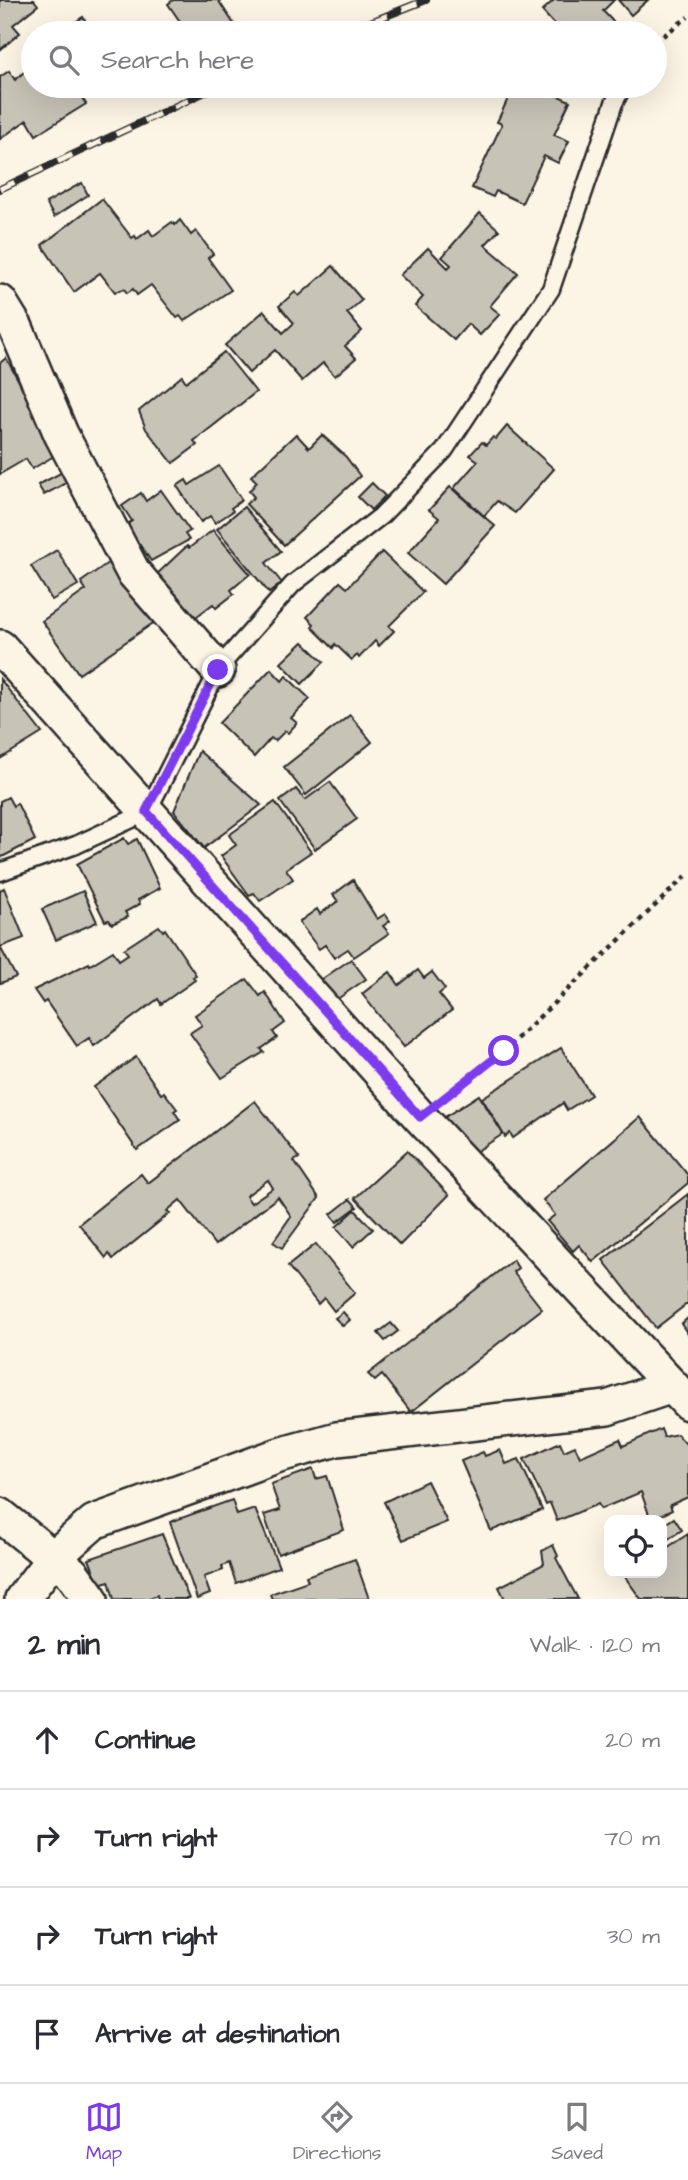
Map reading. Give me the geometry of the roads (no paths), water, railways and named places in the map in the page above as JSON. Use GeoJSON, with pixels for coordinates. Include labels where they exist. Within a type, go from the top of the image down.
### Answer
{"type":"FeatureCollection","features":[{"type":"Feature","properties":{"kind":"street"},"geometry":{"type":"LineString","coordinates":[[0,302],[16,328],[61,435],[133,572],[218,670]]}},
{"type":"Feature","properties":{"kind":"street"},"geometry":{"type":"LineString","coordinates":[[0,647],[420,1117],[680,1394]]}},
{"type":"Feature","properties":{"kind":"street"},"geometry":{"type":"LineString","coordinates":[[22,1599],[65,1546],[94,1522],[279,1454],[337,1439],[607,1408],[680,1394]]}},
{"type":"Feature","properties":{"kind":"street"},"geometry":{"type":"LineString","coordinates":[[0,1515],[65,1546],[72,1573],[91,1599]]}},
{"type":"Feature","properties":{"kind":"lane"},"geometry":{"type":"LineString","coordinates":[[0,872],[76,845],[146,811],[218,670],[293,584],[381,516],[444,451],[551,289],[617,98]]}},
{"type":"Feature","properties":{"kind":"railway"},"geometry":{"type":"LineString","coordinates":[[373,21],[426,0]]}},
{"type":"Feature","properties":{"kind":"railway"},"geometry":{"type":"LineString","coordinates":[[0,189],[193,98]]}}]}
